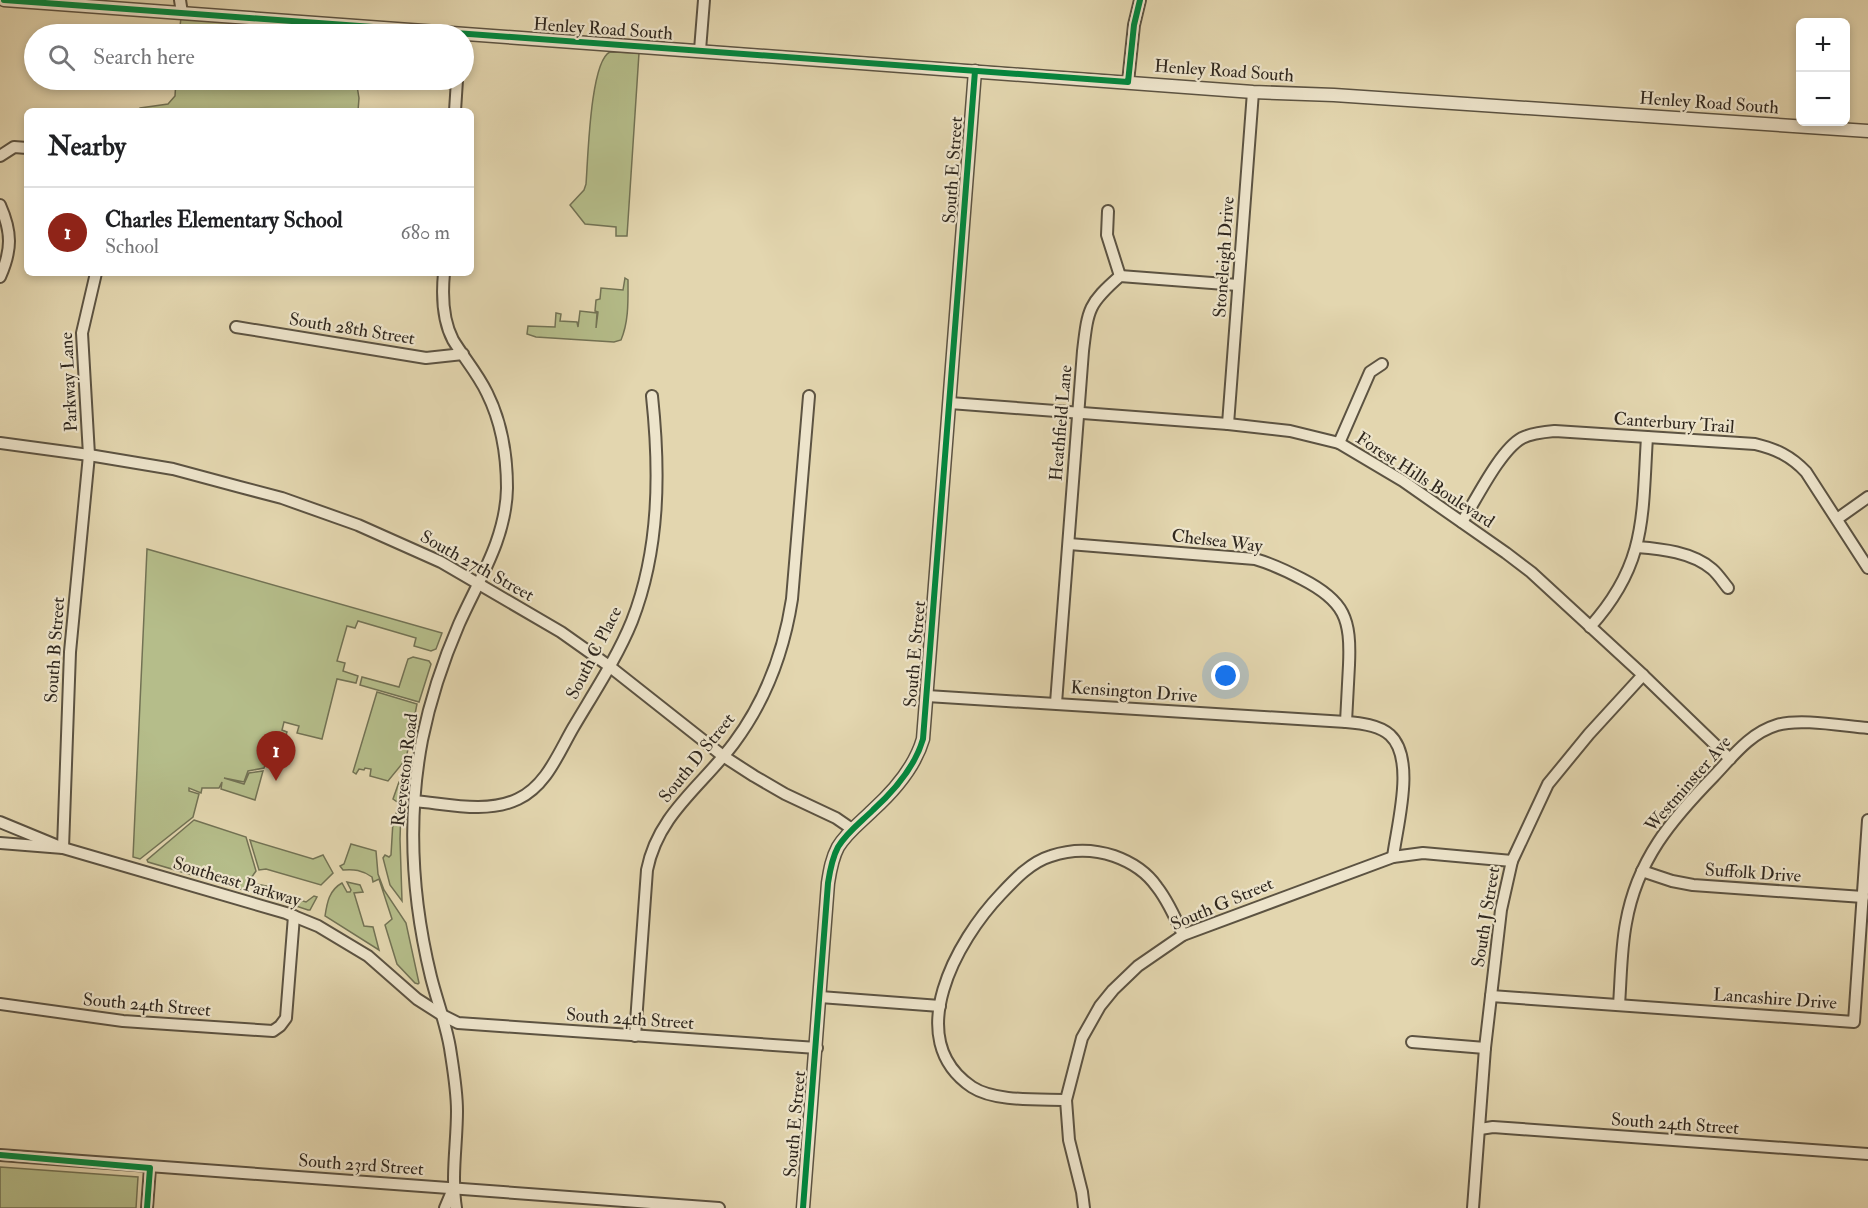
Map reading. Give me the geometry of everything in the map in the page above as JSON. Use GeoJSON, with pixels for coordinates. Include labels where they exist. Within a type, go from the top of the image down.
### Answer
{"type":"FeatureCollection","features":[{"type":"Feature","properties":{"kind":"street","name":"Henley Road South"},"geometry":{"type":"LineString","coordinates":[[4,0],[181,6],[361,24]]}},
{"type":"Feature","properties":{"kind":"street"},"geometry":{"type":"LineString","coordinates":[[700,50],[704,0]]}},
{"type":"Feature","properties":{"kind":"street"},"geometry":{"type":"LineString","coordinates":[[1128,82],[1134,25],[1140,0]]}},
{"type":"Feature","properties":{"kind":"street","name":"Henley Road South"},"geometry":{"type":"LineString","coordinates":[[474,35],[1253,92],[1334,95],[1868,131]]}},
{"type":"Feature","properties":{"kind":"street","name":"South E Street"},"geometry":{"type":"LineString","coordinates":[[803,1208],[830,870],[838,847],[852,829],[887,797],[911,767],[923,739],[975,71]]}},
{"type":"Feature","properties":{"kind":"street"},"geometry":{"type":"LineString","coordinates":[[455,108],[456,90]]}},
{"type":"Feature","properties":{"kind":"street","name":"Stoneleigh Drive"},"geometry":{"type":"LineString","coordinates":[[1228,424],[1253,92]]}},
{"type":"Feature","properties":{"kind":"street"},"geometry":{"type":"LineString","coordinates":[[0,156],[14,147],[24,148]]}},
{"type":"Feature","properties":{"kind":"street"},"geometry":{"type":"LineString","coordinates":[[0,205],[8,230],[10,248],[8,260],[0,277]]}},
{"type":"Feature","properties":{"kind":"street"},"geometry":{"type":"LineString","coordinates":[[1108,211],[1107,235],[1120,276],[1238,285]]}},
{"type":"Feature","properties":{"kind":"street","name":"Parkway Lane"},"geometry":{"type":"LineString","coordinates":[[89,454],[82,333],[95,276]]}},
{"type":"Feature","properties":{"kind":"street","name":"Reeveston Road"},"geometry":{"type":"LineString","coordinates":[[444,276],[442,290],[445,315],[452,338],[477,373],[498,417],[506,456],[507,489],[500,534],[480,584],[460,624],[430,706],[422,742],[415,801],[414,881],[417,913],[431,979],[450,1046],[457,1108],[453,1188],[456,1208]]}},
{"type":"Feature","properties":{"kind":"street","name":"Heathfield Lane"},"geometry":{"type":"LineString","coordinates":[[1056,704],[1087,320],[1092,304],[1101,292],[1120,276]]}},
{"type":"Feature","properties":{"kind":"street","name":"South 28th Street"},"geometry":{"type":"LineString","coordinates":[[236,327],[426,358],[463,354]]}},
{"type":"Feature","properties":{"kind":"street"},"geometry":{"type":"LineString","coordinates":[[1339,443],[1370,372],[1382,364]]}},
{"type":"Feature","properties":{"kind":"street","name":"South C Place"},"geometry":{"type":"LineString","coordinates":[[415,801],[488,807],[509,803],[528,793],[543,780],[609,666],[631,622],[643,585],[656,505],[657,464],[652,396]]}},
{"type":"Feature","properties":{"kind":"street","name":"South D Street"},"geometry":{"type":"LineString","coordinates":[[635,1036],[650,853],[663,826],[733,744],[758,705],[773,673],[787,627],[792,598],[809,396]]}},
{"type":"Feature","properties":{"kind":"street","name":"Forest Hills Boulevard"},"geometry":{"type":"LineString","coordinates":[[950,403],[1228,424],[1290,431],[1339,443],[1403,481],[1531,572],[1644,675],[1730,759]]}},
{"type":"Feature","properties":{"kind":"street","name":"Canterbury Trail"},"geometry":{"type":"LineString","coordinates":[[1462,522],[1504,454],[1522,439],[1534,434],[1554,431],[1755,444],[1780,452],[1806,472],[1868,568]]}},
{"type":"Feature","properties":{"kind":"street"},"geometry":{"type":"LineString","coordinates":[[1590,627],[1616,595],[1625,579],[1637,547],[1643,507],[1647,437]]}},
{"type":"Feature","properties":{"kind":"street","name":"South 27th Street"},"geometry":{"type":"LineString","coordinates":[[0,444],[89,454],[173,469],[282,498],[358,525],[441,562],[561,632],[609,666],[723,756],[785,794],[836,818],[852,829]]}},
{"type":"Feature","properties":{"kind":"street","name":"South B Street"},"geometry":{"type":"LineString","coordinates":[[63,848],[70,652],[89,454]]}},
{"type":"Feature","properties":{"kind":"street"},"geometry":{"type":"LineString","coordinates":[[1838,519],[1868,496]]}},
{"type":"Feature","properties":{"kind":"street","name":"Chelsea Way"},"geometry":{"type":"LineString","coordinates":[[1069,544],[1255,559],[1275,565],[1317,586],[1338,606],[1348,627],[1350,642],[1346,722]]}},
{"type":"Feature","properties":{"kind":"street"},"geometry":{"type":"LineString","coordinates":[[1637,547],[1661,549],[1686,556],[1712,569],[1728,588]]}},
{"type":"Feature","properties":{"kind":"street","name":"South J Street"},"geometry":{"type":"LineString","coordinates":[[1473,1208],[1485,1048],[1501,910],[1512,861],[1548,784],[1589,734],[1644,675]]}},
{"type":"Feature","properties":{"kind":"street","name":"Kensington Drive"},"geometry":{"type":"LineString","coordinates":[[927,696],[1369,725],[1390,735],[1401,756],[1404,785],[1393,857]]}},
{"type":"Feature","properties":{"kind":"street","name":"Westminster Ave"},"geometry":{"type":"LineString","coordinates":[[1619,1005],[1626,923],[1630,904],[1652,851],[1672,820],[1755,735],[1779,724],[1795,722],[1868,728]]}},
{"type":"Feature","properties":{"kind":"street","name":"Lancashire Drive"},"geometry":{"type":"LineString","coordinates":[[1491,996],[1854,1022],[1868,820]]}},
{"type":"Feature","properties":{"kind":"street","name":"Southeast Parkway"},"geometry":{"type":"LineString","coordinates":[[0,822],[63,848],[294,916],[318,926],[368,956],[417,999],[442,1015]]}},
{"type":"Feature","properties":{"kind":"street"},"geometry":{"type":"LineString","coordinates":[[0,843],[63,848]]}},
{"type":"Feature","properties":{"kind":"street"},"geometry":{"type":"LineString","coordinates":[[1066,1100],[999,1097],[972,1087],[953,1070],[944,1056],[939,1037],[940,1006],[951,966],[985,911],[1021,874],[1051,856],[1086,850],[1103,852],[1132,863],[1158,887],[1183,935]]}},
{"type":"Feature","properties":{"kind":"street","name":"South G Street"},"geometry":{"type":"LineString","coordinates":[[1084,1208],[1070,1140],[1066,1100],[1082,1038],[1100,1006],[1138,966],[1183,935],[1393,857],[1423,853],[1512,861]]}},
{"type":"Feature","properties":{"kind":"street","name":"Suffolk Drive"},"geometry":{"type":"LineString","coordinates":[[1642,871],[1693,885],[1863,897]]}},
{"type":"Feature","properties":{"kind":"street","name":"South 24th Street"},"geometry":{"type":"LineString","coordinates":[[0,1004],[117,1020],[273,1031],[286,1018],[294,916]]}},
{"type":"Feature","properties":{"kind":"street"},"geometry":{"type":"LineString","coordinates":[[820,997],[940,1006]]}},
{"type":"Feature","properties":{"kind":"street","name":"South 24th Street"},"geometry":{"type":"LineString","coordinates":[[442,1015],[458,1023],[817,1048]]}},
{"type":"Feature","properties":{"kind":"street"},"geometry":{"type":"LineString","coordinates":[[1412,1042],[1485,1048]]}},
{"type":"Feature","properties":{"kind":"street","name":"South 24th Street"},"geometry":{"type":"LineString","coordinates":[[1480,1130],[1492,1127],[1868,1154]]}},
{"type":"Feature","properties":{"kind":"street","name":"South 23rd Street"},"geometry":{"type":"LineString","coordinates":[[0,1155],[150,1168],[719,1208]]}},
{"type":"Feature","properties":{"kind":"street"},"geometry":{"type":"LineString","coordinates":[[147,1208],[150,1168]]}},
{"type":"Feature","properties":{"kind":"street","name":"Reeveston Road"},"geometry":{"type":"LineString","coordinates":[[446,1208],[453,1188]]}},
{"type":"Feature","properties":{"kind":"green space"},"geometry":{"type":"Polygon","coordinates":[[[181,18],[256,24],[180,24],[181,18]]]}},
{"type":"Feature","properties":{"kind":"green space"},"geometry":{"type":"Polygon","coordinates":[[[610,52],[639,53],[627,236],[616,236],[616,227],[585,224],[570,205],[584,190],[586,184],[594,91],[603,59],[610,52]]]}},
{"type":"Feature","properties":{"kind":"green space"},"geometry":{"type":"Polygon","coordinates":[[[175,90],[358,90],[359,98],[358,108],[140,108],[168,104],[175,96],[175,90]]]}},
{"type":"Feature","properties":{"kind":"green space"},"geometry":{"type":"Polygon","coordinates":[[[625,278],[628,280],[628,310],[621,340],[614,342],[536,337],[527,334],[528,326],[555,327],[556,313],[561,314],[560,321],[577,322],[578,327],[580,311],[597,313],[596,328],[598,312],[595,311],[596,300],[600,299],[601,288],[623,290],[625,278]]]}},
{"type":"Feature","properties":{"kind":"green space"},"geometry":{"type":"Polygon","coordinates":[[[147,549],[442,633],[436,649],[431,651],[414,646],[416,638],[358,621],[355,628],[347,626],[337,661],[345,663],[343,671],[358,676],[356,683],[337,679],[322,739],[297,733],[299,726],[284,722],[282,730],[287,732],[280,753],[269,752],[264,768],[248,771],[244,782],[224,778],[244,784],[249,773],[263,771],[255,800],[221,789],[222,782],[219,788],[202,788],[201,793],[189,788],[189,791],[199,794],[193,817],[140,859],[133,857],[147,549]]]}},
{"type":"Feature","properties":{"kind":"green space"},"geometry":{"type":"Polygon","coordinates":[[[413,657],[429,661],[431,664],[419,702],[360,685],[362,677],[399,687],[408,659],[413,657]]]}},
{"type":"Feature","properties":{"kind":"green space"},"geometry":{"type":"Polygon","coordinates":[[[377,692],[417,704],[406,759],[388,781],[370,776],[371,769],[359,769],[356,774],[353,772],[377,692]]]}},
{"type":"Feature","properties":{"kind":"green space"},"geometry":{"type":"Polygon","coordinates":[[[402,780],[400,839],[402,901],[390,885],[383,858],[385,855],[389,857],[391,855],[393,821],[400,804],[393,799],[399,782],[402,780]]]}},
{"type":"Feature","properties":{"kind":"green space"},"geometry":{"type":"Polygon","coordinates":[[[194,820],[246,837],[256,871],[249,881],[247,891],[148,862],[147,860],[194,820]]]}},
{"type":"Feature","properties":{"kind":"green space"},"geometry":{"type":"Polygon","coordinates":[[[250,840],[313,859],[323,855],[333,873],[321,885],[266,869],[259,870],[250,840]]]}},
{"type":"Feature","properties":{"kind":"green space"},"geometry":{"type":"Polygon","coordinates":[[[351,844],[376,851],[378,874],[384,890],[406,923],[418,984],[397,964],[385,925],[392,919],[379,879],[373,882],[372,877],[365,873],[343,870],[340,866],[344,864],[351,844]]]}},
{"type":"Feature","properties":{"kind":"green space"},"geometry":{"type":"Polygon","coordinates":[[[347,882],[360,885],[363,892],[354,893],[364,926],[373,927],[379,950],[325,916],[329,897],[334,889],[342,883],[347,892],[350,892],[347,882]]]}},
{"type":"Feature","properties":{"kind":"green space"},"geometry":{"type":"Polygon","coordinates":[[[256,884],[267,886],[266,890],[306,902],[314,896],[317,897],[308,910],[254,892],[256,884]]]}},
{"type":"Feature","properties":{"kind":"green space"},"geometry":{"type":"Polygon","coordinates":[[[0,1167],[138,1177],[136,1208],[0,1208],[0,1167]]]}},
{"type":"Feature","properties":{"kind":"cycle path"},"geometry":{"type":"LineString","coordinates":[[4,0],[333,24]]}},
{"type":"Feature","properties":{"kind":"cycle path"},"geometry":{"type":"LineString","coordinates":[[474,34],[1128,82],[1134,25],[1140,0]]}},
{"type":"Feature","properties":{"kind":"cycle path"},"geometry":{"type":"LineString","coordinates":[[803,1208],[828,883],[834,855],[854,827],[903,778],[915,759],[923,739],[975,71]]}},
{"type":"Feature","properties":{"kind":"cycle path"},"geometry":{"type":"LineString","coordinates":[[0,1155],[150,1168],[147,1208]]}},
{"type":"Feature","properties":{"kind":"place","name":"Charles Elementary School"},"geometry":{"type":"Point","coordinates":[276,781]}}]}
